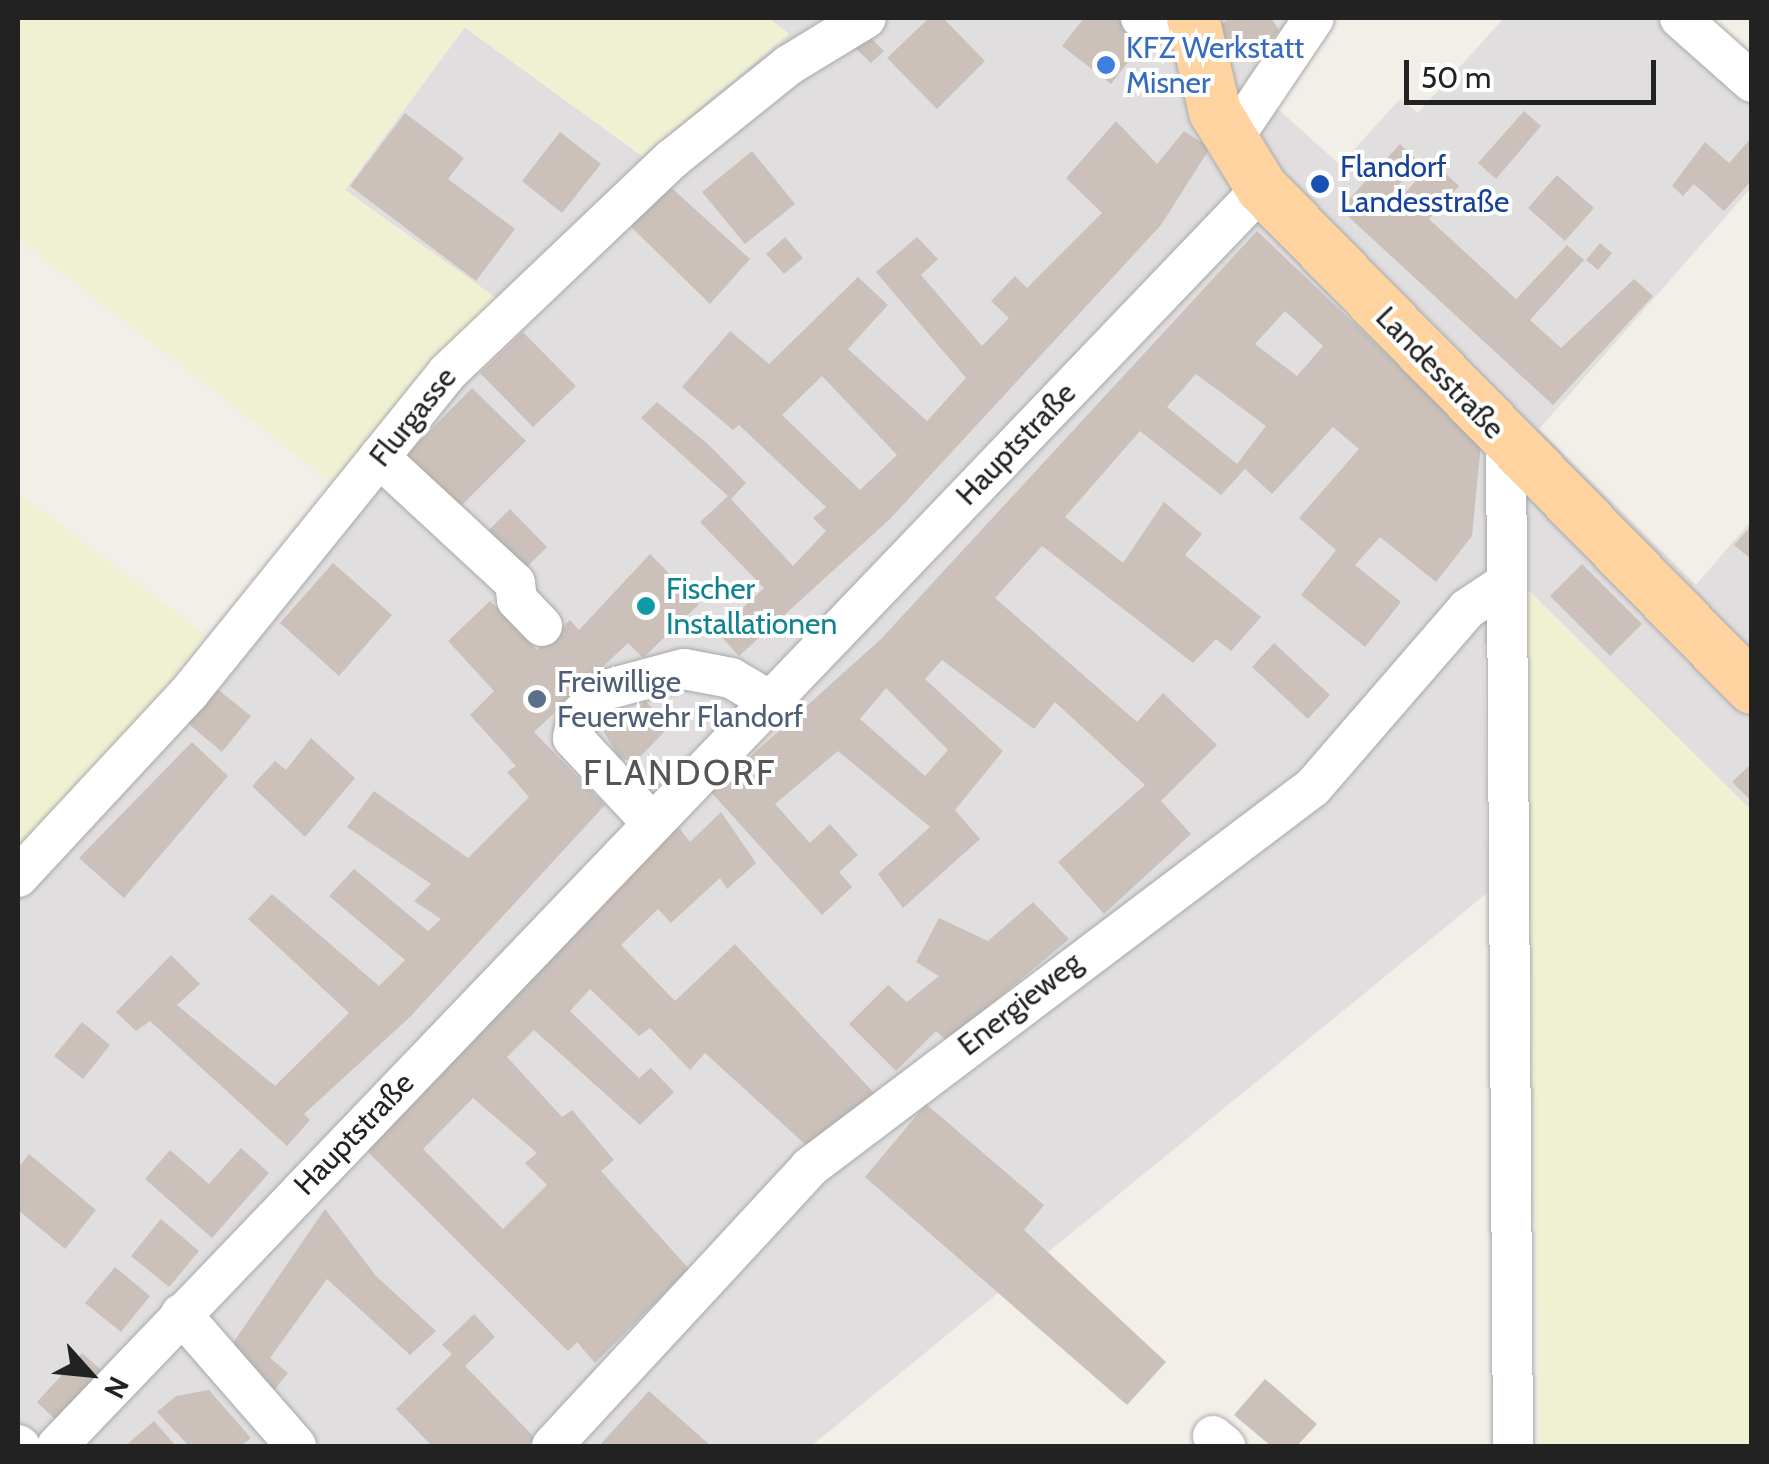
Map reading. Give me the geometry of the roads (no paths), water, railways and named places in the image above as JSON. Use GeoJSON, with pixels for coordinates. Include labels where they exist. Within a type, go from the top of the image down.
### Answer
{"type":"FeatureCollection","features":[{"type":"Feature","properties":{"kind":"main road","name":"Landesstraße"},"geometry":{"type":"LineString","coordinates":[[1194,21],[1231,141],[1262,188],[1506,442],[1752,688]]}},
{"type":"Feature","properties":{"kind":"street","name":"Flurgasse"},"geometry":{"type":"LineString","coordinates":[[18,877],[190,693],[447,374],[672,159],[789,65],[866,18]]}},
{"type":"Feature","properties":{"kind":"street"},"geometry":{"type":"LineString","coordinates":[[1140,18],[1194,21]]}},
{"type":"Feature","properties":{"kind":"street"},"geometry":{"type":"LineString","coordinates":[[1231,141],[1314,18]]}},
{"type":"Feature","properties":{"kind":"street"},"geometry":{"type":"LineString","coordinates":[[1680,18],[1752,82]]}},
{"type":"Feature","properties":{"kind":"street","name":"Hauptstraße"},"geometry":{"type":"LineString","coordinates":[[57,1446],[1262,188]]}},
{"type":"Feature","properties":{"kind":"street"},"geometry":{"type":"LineString","coordinates":[[1506,442],[1512,1446]]}},
{"type":"Feature","properties":{"kind":"street"},"geometry":{"type":"LineString","coordinates":[[380,458],[515,583],[516,600],[542,626]]}},
{"type":"Feature","properties":{"kind":"street","name":"Energieweg"},"geometry":{"type":"LineString","coordinates":[[552,1446],[810,1167],[1313,787],[1467,609],[1506,584]]}},
{"type":"Feature","properties":{"kind":"street"},"geometry":{"type":"LineString","coordinates":[[652,822],[573,738],[577,718],[605,690],[684,670],[731,678],[770,701]]}},
{"type":"Feature","properties":{"kind":"street"},"geometry":{"type":"LineString","coordinates":[[180,1314],[296,1446]]}},
{"type":"Feature","properties":{"kind":"place","name":"KFZ Werkstatt Misner"},"geometry":{"type":"Point","coordinates":[1106,65]}},
{"type":"Feature","properties":{"kind":"place","name":"Flandorf Landesstraße"},"geometry":{"type":"Point","coordinates":[1320,184]}},
{"type":"Feature","properties":{"kind":"place","name":"Fischer Installationen"},"geometry":{"type":"Point","coordinates":[646,606]}},
{"type":"Feature","properties":{"kind":"place","name":"Freiwillige Feuerwehr Flandorf"},"geometry":{"type":"Point","coordinates":[537,699]}},
{"type":"Feature","properties":{"kind":"district","name":"FLANDORF"},"geometry":{"type":"Point","coordinates":[680,773]}}]}
